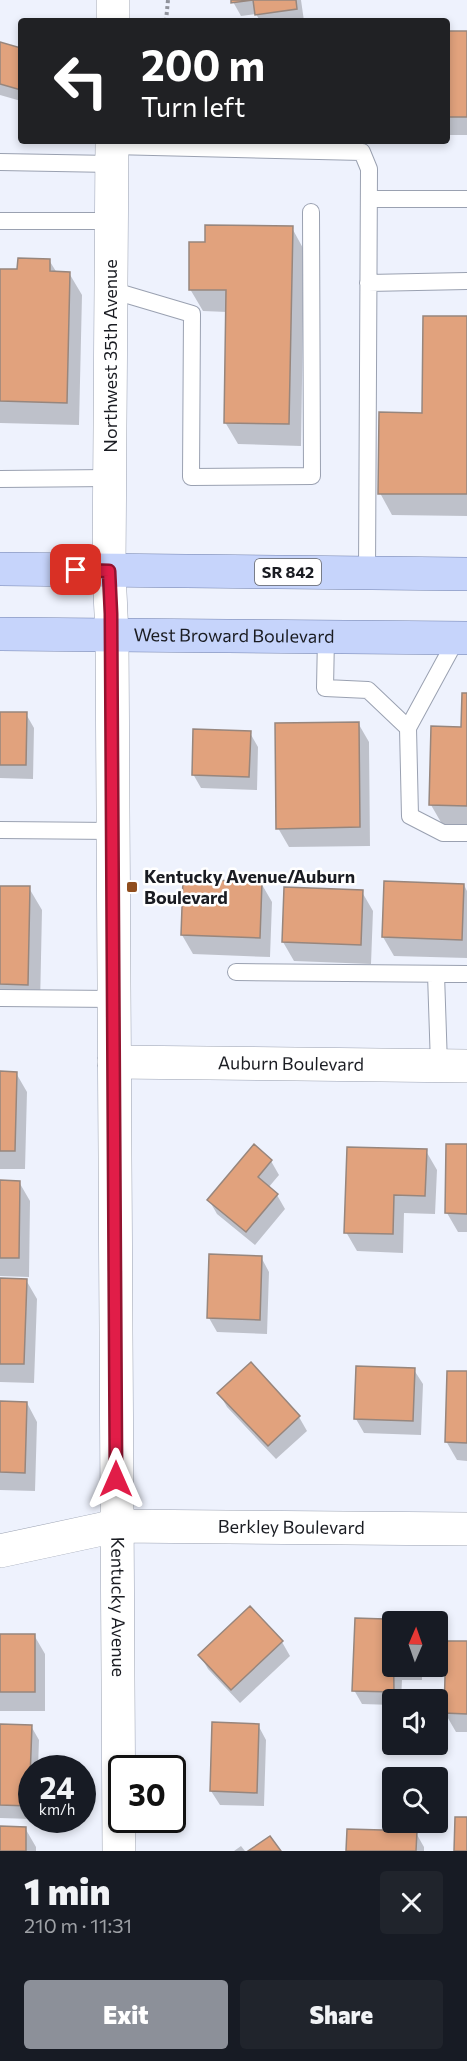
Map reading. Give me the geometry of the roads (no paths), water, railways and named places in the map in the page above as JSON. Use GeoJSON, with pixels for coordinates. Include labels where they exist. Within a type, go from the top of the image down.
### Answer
{"type":"FeatureCollection","features":[{"type":"Feature","properties":{"kind":"main road","name":"SR 842"},"geometry":{"type":"LineString","coordinates":[[0,569],[467,574]]}},
{"type":"Feature","properties":{"kind":"main road","name":"West Broward Boulevard"},"geometry":{"type":"LineString","coordinates":[[0,634],[462,638]]}},
{"type":"Feature","properties":{"kind":"street"},"geometry":{"type":"LineString","coordinates":[[113,0],[113,18]]}},
{"type":"Feature","properties":{"kind":"street","name":"Northwest 35th Avenue"},"geometry":{"type":"LineString","coordinates":[[109,571],[112,150]]}},
{"type":"Feature","properties":{"kind":"street","name":"Kentucky Avenue"},"geometry":{"type":"LineString","coordinates":[[109,571],[112,635],[119,1851]]}},
{"type":"Feature","properties":{"kind":"street","name":"Auburn Boulevard"},"geometry":{"type":"LineString","coordinates":[[114,1062],[453,1065]]}},
{"type":"Feature","properties":{"kind":"street","name":"Berkley Boulevard"},"geometry":{"type":"LineString","coordinates":[[0,1551],[116,1526],[467,1529]]}},
{"type":"Feature","properties":{"kind":"lane"},"geometry":{"type":"LineString","coordinates":[[0,162],[112,150],[362,152],[369,169],[367,573]]}},
{"type":"Feature","properties":{"kind":"lane"},"geometry":{"type":"LineString","coordinates":[[369,199],[467,199]]}},
{"type":"Feature","properties":{"kind":"lane"},"geometry":{"type":"LineString","coordinates":[[111,290],[192,314],[191,477],[312,476],[311,212]]}},
{"type":"Feature","properties":{"kind":"lane"},"geometry":{"type":"LineString","coordinates":[[0,221],[112,220]]}},
{"type":"Feature","properties":{"kind":"lane"},"geometry":{"type":"LineString","coordinates":[[368,283],[467,281]]}},
{"type":"Feature","properties":{"kind":"lane"},"geometry":{"type":"LineString","coordinates":[[0,478],[110,478]]}},
{"type":"Feature","properties":{"kind":"lane"},"geometry":{"type":"LineString","coordinates":[[326,636],[325,688],[368,690],[408,728]]}},
{"type":"Feature","properties":{"kind":"lane"},"geometry":{"type":"LineString","coordinates":[[462,638],[408,728],[410,816],[443,833],[467,833]]}},
{"type":"Feature","properties":{"kind":"lane"},"geometry":{"type":"LineString","coordinates":[[0,830],[113,831]]}},
{"type":"Feature","properties":{"kind":"lane"},"geometry":{"type":"LineString","coordinates":[[236,972],[467,974]]}},
{"type":"Feature","properties":{"kind":"lane"},"geometry":{"type":"LineString","coordinates":[[436,974],[453,1065]]}},
{"type":"Feature","properties":{"kind":"lane"},"geometry":{"type":"LineString","coordinates":[[0,998],[114,999]]}},
{"type":"Feature","properties":{"kind":"place","name":"Kentucky Avenue/Auburn Boulevard"},"geometry":{"type":"Point","coordinates":[132,887]}}]}
